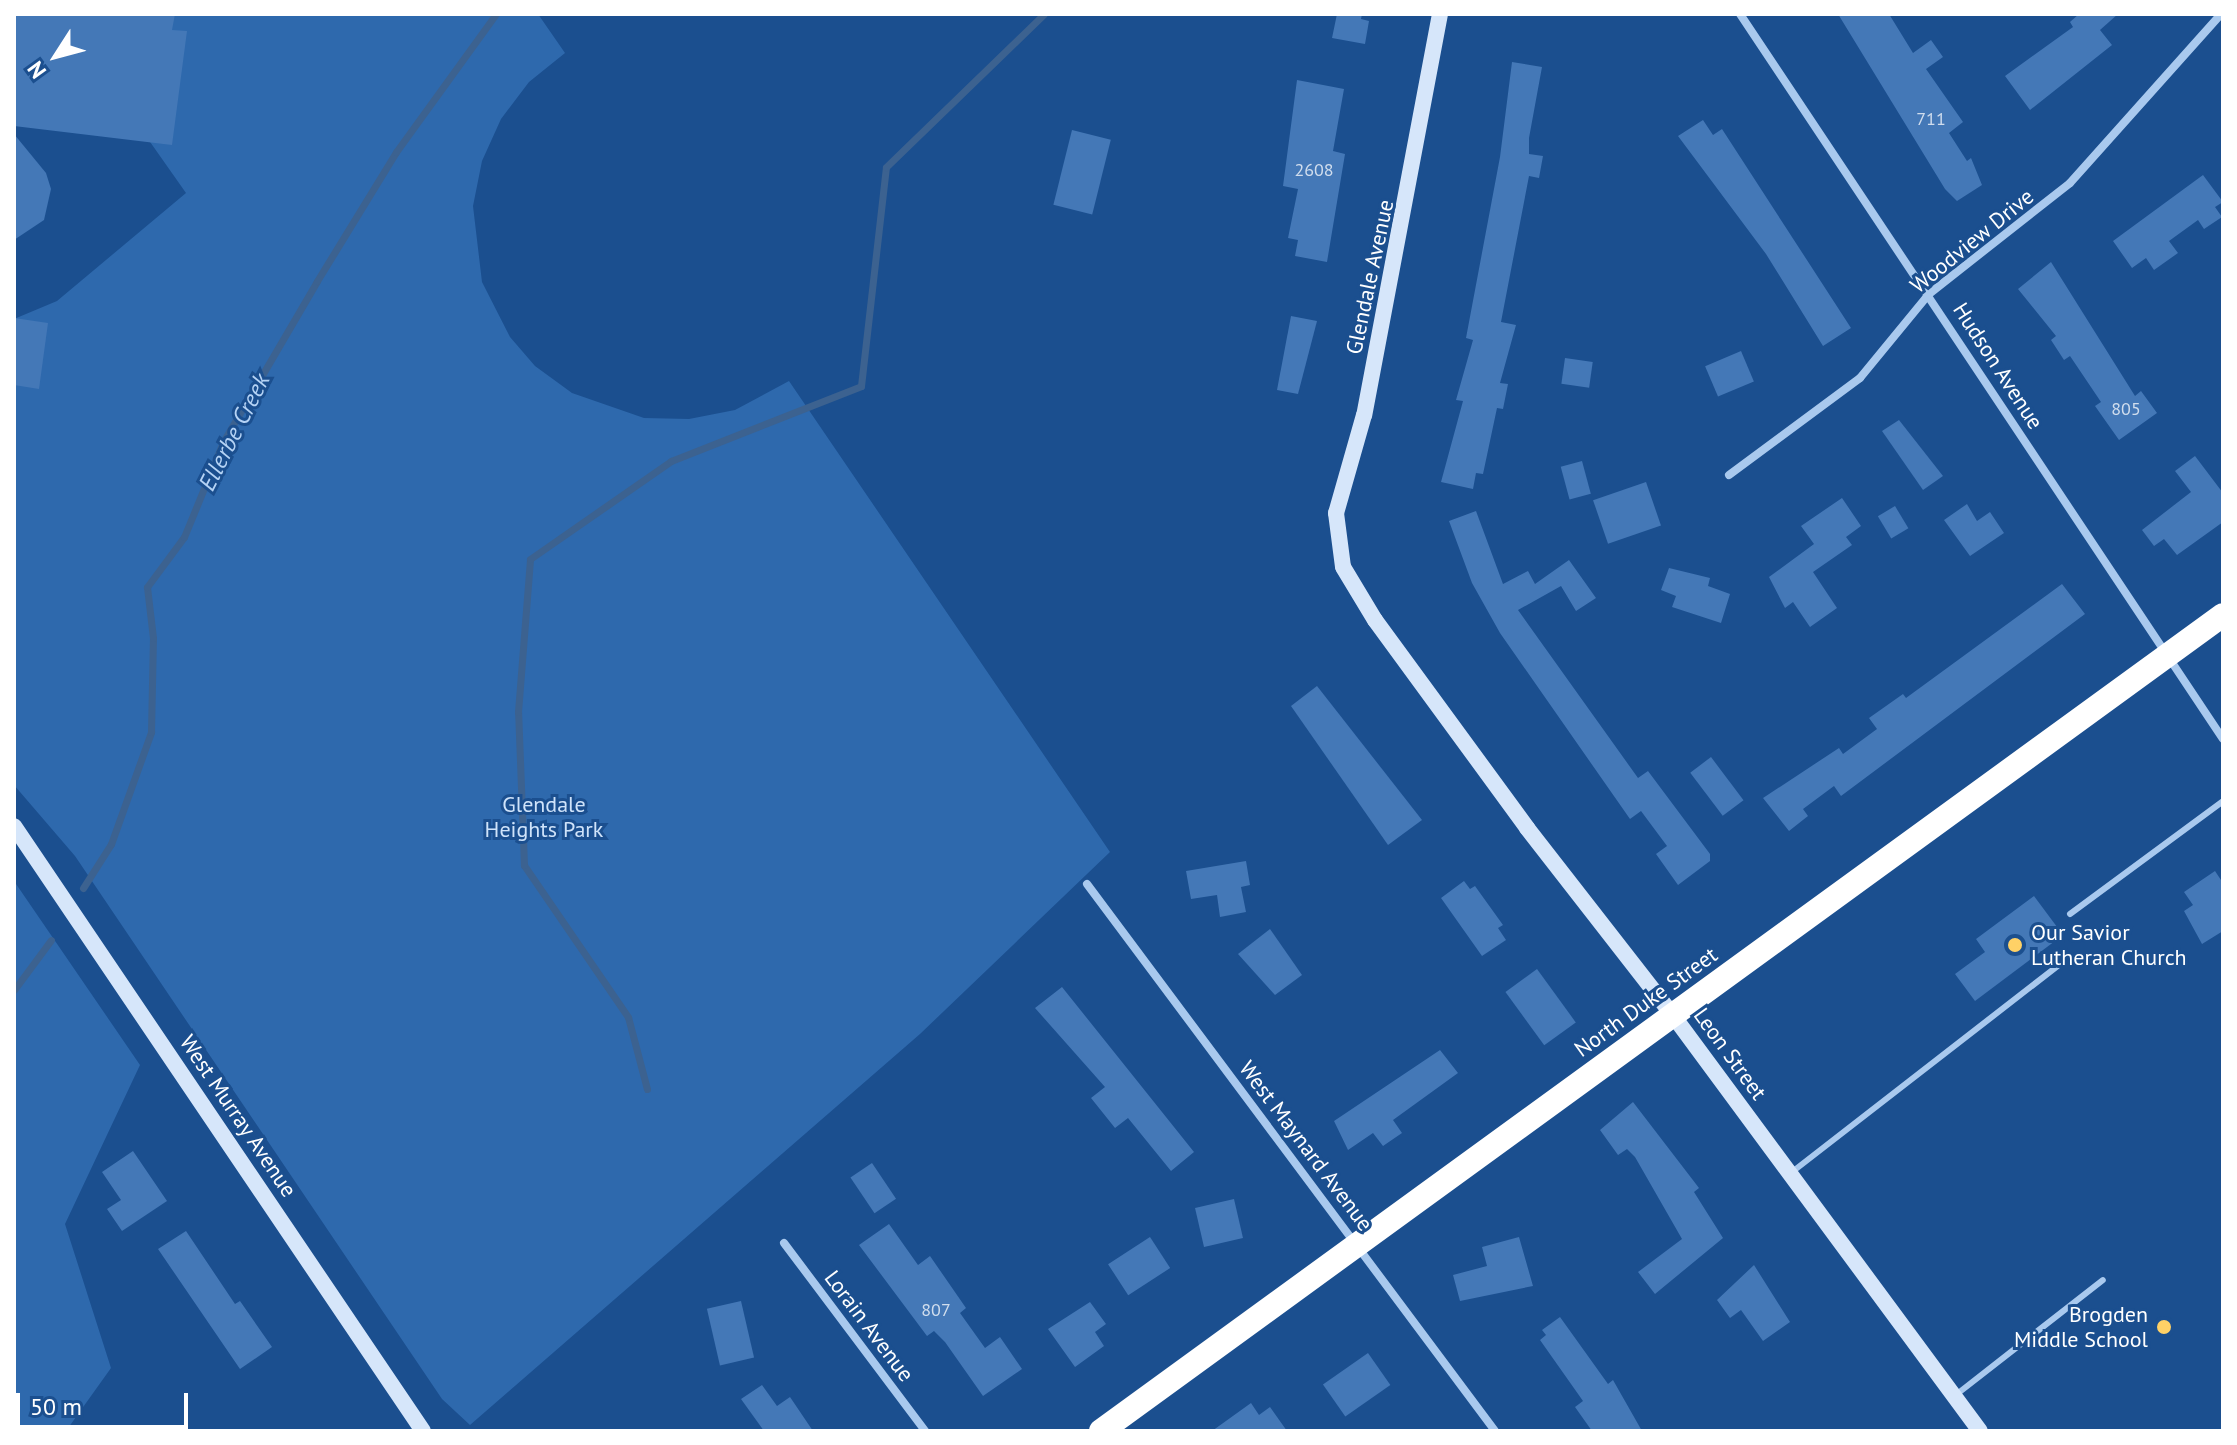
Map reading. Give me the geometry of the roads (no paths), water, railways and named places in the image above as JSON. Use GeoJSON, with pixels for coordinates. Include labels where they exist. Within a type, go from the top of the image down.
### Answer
{"type":"FeatureCollection","features":[{"type":"Feature","properties":{"kind":"highway","name":"North Duke Street"},"geometry":{"type":"LineString","coordinates":[[1101,1431],[1359,1247],[1672,1014],[2223,615]]}},
{"type":"Feature","properties":{"kind":"street","name":"Glendale Avenue"},"geometry":{"type":"LineString","coordinates":[[1336,547],[1336,513],[1370,385],[1440,14]]}},
{"type":"Feature","properties":{"kind":"street","name":"Hudson Avenue"},"geometry":{"type":"LineString","coordinates":[[1740,14],[2223,739]]}},
{"type":"Feature","properties":{"kind":"street","name":"Woodview Drive"},"geometry":{"type":"LineString","coordinates":[[1729,475],[1860,378],[1929,294],[2070,183],[2221,14]]}},
{"type":"Feature","properties":{"kind":"street","name":"Leon Street"},"geometry":{"type":"LineString","coordinates":[[1336,547],[1375,620],[1527,828],[1672,1014],[1980,1431]]}},
{"type":"Feature","properties":{"kind":"street","name":"West Murray Avenue"},"geometry":{"type":"LineString","coordinates":[[14,826],[423,1431]]}},
{"type":"Feature","properties":{"kind":"street","name":"West Maynard Avenue"},"geometry":{"type":"LineString","coordinates":[[1087,884],[1495,1431]]}},
{"type":"Feature","properties":{"kind":"street","name":"Lorain Avenue"},"geometry":{"type":"LineString","coordinates":[[784,1243],[925,1431]]}},
{"type":"Feature","properties":{"kind":"lane"},"geometry":{"type":"LineString","coordinates":[[2070,914],[2223,801]]}},
{"type":"Feature","properties":{"kind":"lane"},"geometry":{"type":"LineString","coordinates":[[1790,1173],[2058,966]]}},
{"type":"Feature","properties":{"kind":"lane"},"geometry":{"type":"LineString","coordinates":[[1954,1396],[2103,1280]]}},
{"type":"Feature","properties":{"kind":"waterway","name":"Ellerbe Creek"},"geometry":{"type":"LineString","coordinates":[[83,888],[111,844],[151,732],[153,638],[147,587],[184,537],[223,442],[317,281],[396,152],[496,14]]}},
{"type":"Feature","properties":{"kind":"waterway"},"geometry":{"type":"LineString","coordinates":[[647,1089],[628,1017],[524,865],[518,712],[530,559],[671,461],[861,386],[886,167],[1044,14]]}},
{"type":"Feature","properties":{"kind":"waterway","name":"Ellerbe Creek"},"geometry":{"type":"LineString","coordinates":[[14,990],[51,940]]}},
{"type":"Feature","properties":{"kind":"place","name":"Our Savior Lutheran Church"},"geometry":{"type":"Point","coordinates":[2015,945]}},
{"type":"Feature","properties":{"kind":"place","name":"Brogden Middle School"},"geometry":{"type":"Point","coordinates":[2164,1327]}},
{"type":"Feature","properties":{"kind":"park label","name":"Glendale Heights Park"},"geometry":{"type":"Point","coordinates":[544,816]}}]}
